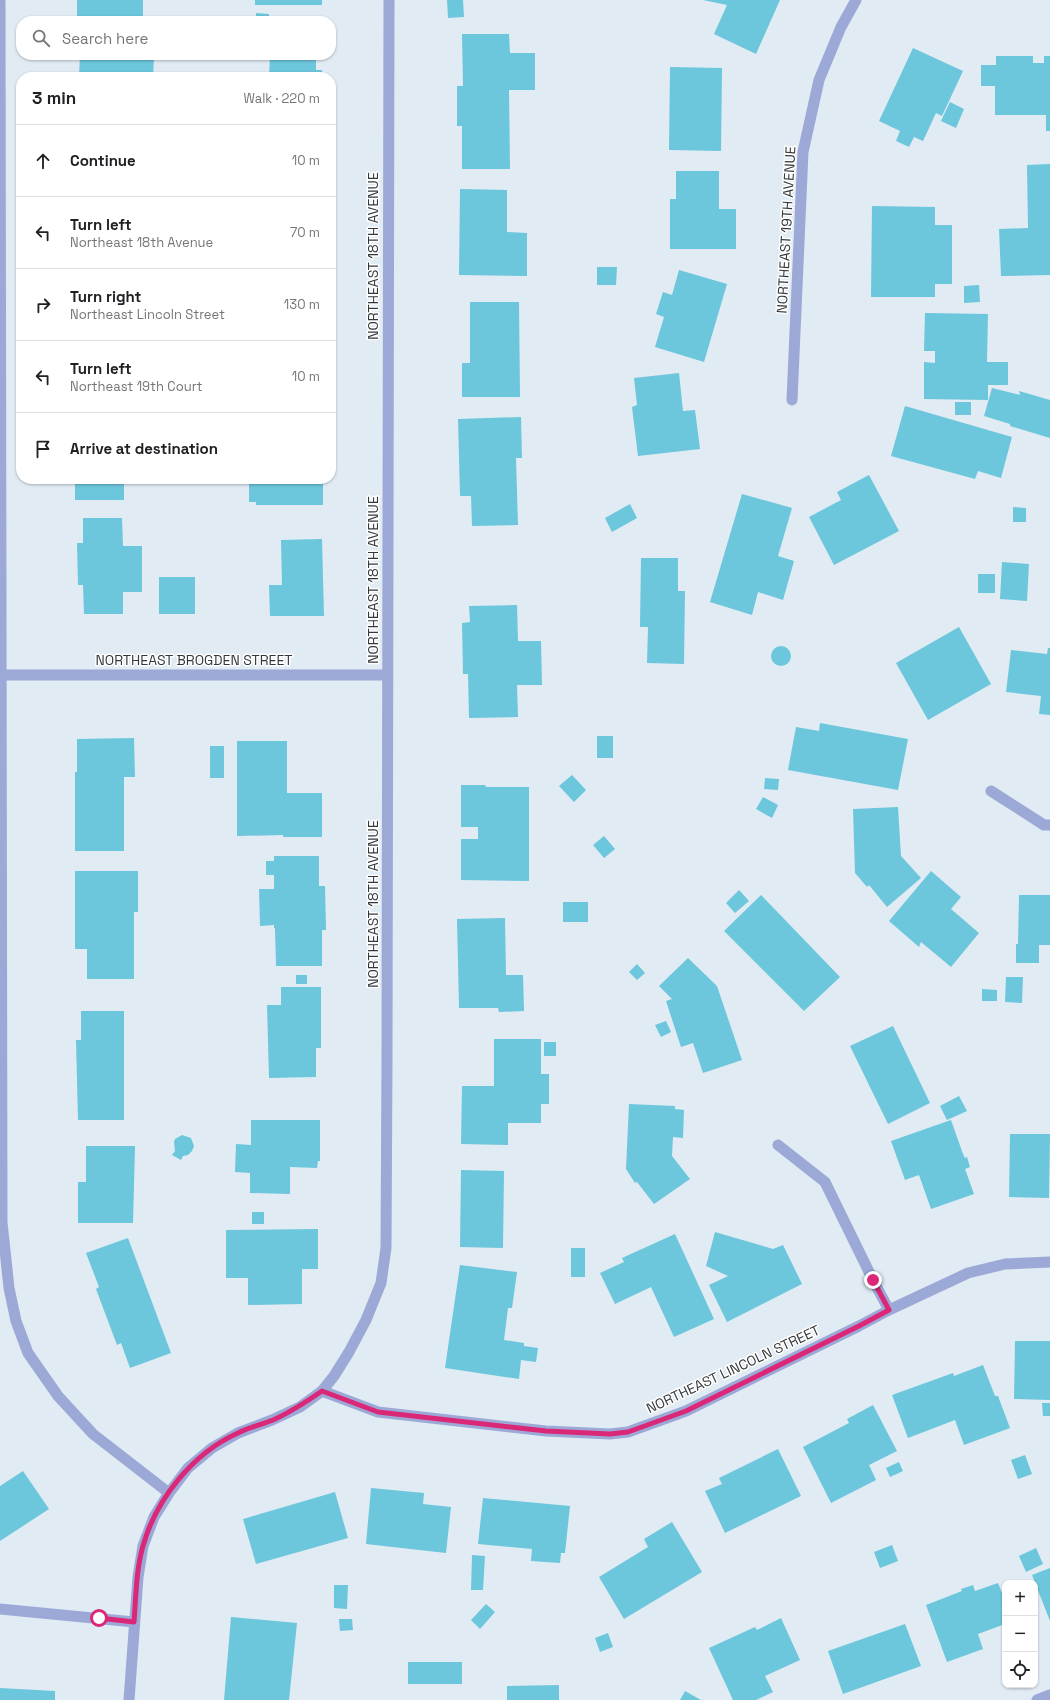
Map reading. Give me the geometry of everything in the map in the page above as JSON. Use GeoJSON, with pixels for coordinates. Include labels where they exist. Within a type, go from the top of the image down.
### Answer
{"type":"FeatureCollection","features":[{"type":"Feature","properties":{"kind":"street"},"geometry":{"type":"LineString","coordinates":[[0,0],[2,1222],[9,1288],[16,1321],[28,1353],[58,1396],[93,1434],[169,1493]]}},
{"type":"Feature","properties":{"kind":"street","name":"NORTHEAST 18TH AVENUE"},"geometry":{"type":"LineString","coordinates":[[129,1700],[138,1577],[143,1546],[154,1517],[169,1493],[188,1468],[212,1448],[238,1433],[300,1407],[322,1391],[342,1364],[366,1320],[381,1283],[386,1248],[389,0]]}},
{"type":"Feature","properties":{"kind":"street","name":"NORTHEAST 19TH AVENUE"},"geometry":{"type":"LineString","coordinates":[[792,400],[803,152],[819,80],[841,27],[856,0]]}},
{"type":"Feature","properties":{"kind":"street","name":"NORTHEAST BROGDEN STREET"},"geometry":{"type":"LineString","coordinates":[[1,675],[388,675]]}},
{"type":"Feature","properties":{"kind":"street"},"geometry":{"type":"LineString","coordinates":[[991,791],[1044,825],[1050,825]]}},
{"type":"Feature","properties":{"kind":"street"},"geometry":{"type":"LineString","coordinates":[[778,1145],[825,1182],[889,1310]]}},
{"type":"Feature","properties":{"kind":"street","name":"NORTHEAST LINCOLN STREET"},"geometry":{"type":"LineString","coordinates":[[322,1391],[378,1412],[546,1431],[610,1434],[628,1432],[686,1411],[889,1310],[968,1274],[1005,1264],[1050,1262]]}},
{"type":"Feature","properties":{"kind":"street"},"geometry":{"type":"LineString","coordinates":[[0,1609],[134,1622]]}},
{"type":"Feature","properties":{"kind":"street"},"geometry":{"type":"LineString","coordinates":[[1037,1700],[1050,1695]]}},
{"type":"Feature","properties":{"kind":"building"},"geometry":{"type":"Polygon","coordinates":[[[77,0],[143,0],[143,16],[77,16],[77,0]]]}},
{"type":"Feature","properties":{"kind":"building"},"geometry":{"type":"Polygon","coordinates":[[[255,0],[322,0],[322,5],[255,5],[255,0]]]}},
{"type":"Feature","properties":{"kind":"building"},"geometry":{"type":"Polygon","coordinates":[[[447,0],[463,0],[464,17],[448,18],[447,0]]]}},
{"type":"Feature","properties":{"kind":"building"},"geometry":{"type":"Polygon","coordinates":[[[703,0],[780,0],[756,54],[714,34],[727,5],[703,0]]]}},
{"type":"Feature","properties":{"kind":"building"},"geometry":{"type":"Polygon","coordinates":[[[256,13],[269,14],[269,16],[256,16],[256,13]]]}},
{"type":"Feature","properties":{"kind":"building"},"geometry":{"type":"Polygon","coordinates":[[[462,34],[509,34],[510,53],[535,53],[535,90],[509,90],[510,169],[462,169],[462,126],[457,126],[457,86],[463,86],[462,34]]]}},
{"type":"Feature","properties":{"kind":"building"},"geometry":{"type":"Polygon","coordinates":[[[913,48],[963,71],[942,116],[936,113],[923,141],[914,137],[909,147],[896,141],[900,131],[879,121],[913,48]]]}},
{"type":"Feature","properties":{"kind":"building"},"geometry":{"type":"Polygon","coordinates":[[[996,56],[1033,56],[1033,63],[1044,63],[1044,56],[1050,56],[1050,131],[1046,131],[1046,115],[995,115],[995,86],[981,86],[981,65],[996,65],[996,56]]]}},
{"type":"Feature","properties":{"kind":"building"},"geometry":{"type":"Polygon","coordinates":[[[80,60],[154,60],[153,72],[79,72],[80,60]]]}},
{"type":"Feature","properties":{"kind":"building"},"geometry":{"type":"Polygon","coordinates":[[[270,60],[316,60],[316,70],[322,70],[322,72],[269,72],[270,60]]]}},
{"type":"Feature","properties":{"kind":"building"},"geometry":{"type":"Polygon","coordinates":[[[670,67],[722,68],[721,151],[669,150],[670,67]]]}},
{"type":"Feature","properties":{"kind":"building"},"geometry":{"type":"Polygon","coordinates":[[[950,102],[964,109],[956,128],[941,121],[950,102]]]}},
{"type":"Feature","properties":{"kind":"building"},"geometry":{"type":"Polygon","coordinates":[[[1050,164],[1050,275],[1001,276],[999,229],[1028,228],[1027,165],[1050,164]]]}},
{"type":"Feature","properties":{"kind":"building"},"geometry":{"type":"Polygon","coordinates":[[[676,171],[719,171],[719,209],[736,209],[736,249],[670,249],[670,199],[676,199],[676,171]]]}},
{"type":"Feature","properties":{"kind":"building"},"geometry":{"type":"Polygon","coordinates":[[[460,189],[507,190],[507,232],[527,233],[527,276],[459,275],[460,189]]]}},
{"type":"Feature","properties":{"kind":"building"},"geometry":{"type":"Polygon","coordinates":[[[872,206],[935,207],[935,225],[952,225],[952,284],[935,284],[935,297],[871,297],[872,206]]]}},
{"type":"Feature","properties":{"kind":"building"},"geometry":{"type":"Polygon","coordinates":[[[597,267],[617,267],[616,285],[597,285],[597,267]]]}},
{"type":"Feature","properties":{"kind":"building"},"geometry":{"type":"Polygon","coordinates":[[[679,270],[727,284],[704,362],[655,347],[664,317],[656,314],[663,292],[672,295],[679,270]]]}},
{"type":"Feature","properties":{"kind":"building"},"geometry":{"type":"Polygon","coordinates":[[[979,285],[980,302],[964,303],[964,286],[979,285]]]}},
{"type":"Feature","properties":{"kind":"building"},"geometry":{"type":"Polygon","coordinates":[[[470,302],[519,302],[520,397],[462,397],[462,363],[470,363],[470,302]]]}},
{"type":"Feature","properties":{"kind":"building"},"geometry":{"type":"Polygon","coordinates":[[[925,313],[988,314],[987,362],[1008,362],[1008,385],[988,385],[988,400],[924,399],[924,362],[935,363],[935,351],[924,351],[925,313]]]}},
{"type":"Feature","properties":{"kind":"building"},"geometry":{"type":"Polygon","coordinates":[[[679,373],[683,411],[695,410],[700,449],[638,456],[632,407],[637,405],[634,378],[679,373]]]}},
{"type":"Feature","properties":{"kind":"building"},"geometry":{"type":"Polygon","coordinates":[[[992,388],[1020,395],[1019,391],[1050,400],[1050,438],[1010,426],[1010,424],[984,416],[992,388]]]}},
{"type":"Feature","properties":{"kind":"building"},"geometry":{"type":"Polygon","coordinates":[[[955,402],[971,402],[971,415],[955,415],[955,402]]]}},
{"type":"Feature","properties":{"kind":"building"},"geometry":{"type":"Polygon","coordinates":[[[905,406],[1012,437],[1001,478],[978,471],[975,479],[891,456],[905,406]]]}},
{"type":"Feature","properties":{"kind":"building"},"geometry":{"type":"Polygon","coordinates":[[[521,417],[522,458],[516,458],[518,525],[472,526],[471,496],[460,496],[458,419],[521,417]]]}},
{"type":"Feature","properties":{"kind":"building"},"geometry":{"type":"Polygon","coordinates":[[[869,475],[899,531],[834,565],[809,517],[841,500],[837,492],[869,475]]]}},
{"type":"Feature","properties":{"kind":"building"},"geometry":{"type":"Polygon","coordinates":[[[75,484],[124,484],[124,500],[75,500],[75,484]]]}},
{"type":"Feature","properties":{"kind":"building"},"geometry":{"type":"Polygon","coordinates":[[[249,484],[323,484],[323,505],[256,505],[256,502],[249,502],[249,484]]]}},
{"type":"Feature","properties":{"kind":"building"},"geometry":{"type":"Polygon","coordinates":[[[742,494],[792,508],[778,556],[794,561],[783,600],[758,592],[752,615],[710,602],[742,494]]]}},
{"type":"Feature","properties":{"kind":"building"},"geometry":{"type":"Polygon","coordinates":[[[630,504],[637,518],[612,532],[605,518],[630,504]]]}},
{"type":"Feature","properties":{"kind":"building"},"geometry":{"type":"Polygon","coordinates":[[[1013,507],[1026,508],[1026,522],[1013,522],[1013,507]]]}},
{"type":"Feature","properties":{"kind":"building"},"geometry":{"type":"Polygon","coordinates":[[[83,518],[122,518],[123,546],[142,546],[142,592],[123,592],[123,614],[84,614],[83,585],[78,585],[77,543],[83,543],[83,518]]]}},
{"type":"Feature","properties":{"kind":"building"},"geometry":{"type":"Polygon","coordinates":[[[322,539],[324,616],[270,616],[269,585],[282,585],[281,540],[322,539]]]}},
{"type":"Feature","properties":{"kind":"building"},"geometry":{"type":"Polygon","coordinates":[[[641,558],[678,558],[678,591],[685,591],[684,664],[647,663],[648,627],[640,627],[641,558]]]}},
{"type":"Feature","properties":{"kind":"building"},"geometry":{"type":"Polygon","coordinates":[[[1002,562],[1029,564],[1027,601],[1000,599],[1002,562]]]}},
{"type":"Feature","properties":{"kind":"building"},"geometry":{"type":"Polygon","coordinates":[[[978,574],[995,574],[995,593],[978,593],[978,574]]]}},
{"type":"Feature","properties":{"kind":"building"},"geometry":{"type":"Polygon","coordinates":[[[159,577],[195,577],[195,614],[159,614],[159,577]]]}},
{"type":"Feature","properties":{"kind":"building"},"geometry":{"type":"Polygon","coordinates":[[[517,605],[518,641],[541,641],[542,685],[517,685],[518,717],[469,718],[468,674],[463,674],[462,623],[470,622],[469,606],[517,605]]]}},
{"type":"Feature","properties":{"kind":"building"},"geometry":{"type":"Polygon","coordinates":[[[959,627],[991,684],[928,720],[896,663],[959,627]]]}},
{"type":"Feature","properties":{"kind":"building"},"geometry":{"type":"Polygon","coordinates":[[[781,646],[788,649],[791,656],[788,663],[781,666],[774,663],[771,656],[774,649],[781,646]]]}},
{"type":"Feature","properties":{"kind":"building"},"geometry":{"type":"Polygon","coordinates":[[[1048,648],[1050,648],[1050,715],[1039,714],[1041,696],[1006,692],[1011,650],[1047,654],[1048,648]]]}},
{"type":"Feature","properties":{"kind":"building"},"geometry":{"type":"Polygon","coordinates":[[[820,723],[908,739],[898,790],[788,770],[796,727],[819,731],[820,723]]]}},
{"type":"Feature","properties":{"kind":"building"},"geometry":{"type":"Polygon","coordinates":[[[597,736],[613,736],[613,758],[597,758],[597,736]]]}},
{"type":"Feature","properties":{"kind":"building"},"geometry":{"type":"Polygon","coordinates":[[[134,738],[135,777],[124,777],[124,851],[75,851],[75,772],[77,772],[77,739],[134,738]]]}},
{"type":"Feature","properties":{"kind":"building"},"geometry":{"type":"Polygon","coordinates":[[[237,741],[287,741],[287,793],[322,793],[322,837],[283,837],[283,835],[237,836],[237,741]]]}},
{"type":"Feature","properties":{"kind":"building"},"geometry":{"type":"Polygon","coordinates":[[[210,746],[224,746],[224,778],[210,778],[210,746]]]}},
{"type":"Feature","properties":{"kind":"building"},"geometry":{"type":"Polygon","coordinates":[[[572,775],[586,790],[574,802],[559,786],[572,775]]]}},
{"type":"Feature","properties":{"kind":"building"},"geometry":{"type":"Polygon","coordinates":[[[765,778],[779,779],[778,790],[764,789],[765,778]]]}},
{"type":"Feature","properties":{"kind":"building"},"geometry":{"type":"Polygon","coordinates":[[[461,785],[485,785],[486,787],[529,787],[529,881],[461,880],[461,839],[478,839],[478,827],[461,827],[461,785]]]}},
{"type":"Feature","properties":{"kind":"building"},"geometry":{"type":"Polygon","coordinates":[[[763,797],[778,805],[772,818],[756,809],[763,797]]]}},
{"type":"Feature","properties":{"kind":"building"},"geometry":{"type":"Polygon","coordinates":[[[898,807],[901,856],[921,878],[887,907],[869,885],[867,887],[855,873],[853,809],[898,807]]]}},
{"type":"Feature","properties":{"kind":"building"},"geometry":{"type":"Polygon","coordinates":[[[604,836],[615,849],[604,858],[593,845],[604,836]]]}},
{"type":"Feature","properties":{"kind":"building"},"geometry":{"type":"Polygon","coordinates":[[[274,856],[319,856],[319,886],[325,886],[326,930],[322,930],[322,966],[276,966],[275,928],[274,925],[260,926],[259,889],[274,889],[274,875],[266,875],[266,861],[274,861],[274,856]]]}},
{"type":"Feature","properties":{"kind":"building"},"geometry":{"type":"Polygon","coordinates":[[[75,871],[138,871],[138,912],[134,912],[134,979],[87,979],[87,949],[75,949],[75,871]]]}},
{"type":"Feature","properties":{"kind":"building"},"geometry":{"type":"Polygon","coordinates":[[[931,871],[961,897],[951,909],[979,933],[951,967],[921,942],[919,947],[889,921],[931,871]]]}},
{"type":"Feature","properties":{"kind":"building"},"geometry":{"type":"Polygon","coordinates":[[[739,890],[749,901],[735,913],[726,903],[739,890]]]}},
{"type":"Feature","properties":{"kind":"building"},"geometry":{"type":"Polygon","coordinates":[[[761,895],[840,977],[804,1011],[724,931],[761,895]]]}},
{"type":"Feature","properties":{"kind":"building"},"geometry":{"type":"Polygon","coordinates":[[[1019,895],[1050,895],[1050,945],[1039,945],[1039,963],[1016,963],[1019,895]]]}},
{"type":"Feature","properties":{"kind":"building"},"geometry":{"type":"Polygon","coordinates":[[[563,902],[588,902],[588,922],[563,922],[563,902]]]}},
{"type":"Feature","properties":{"kind":"building"},"geometry":{"type":"Polygon","coordinates":[[[505,918],[506,975],[523,975],[524,1011],[499,1012],[498,1008],[459,1008],[457,919],[505,918]]]}},
{"type":"Feature","properties":{"kind":"building"},"geometry":{"type":"Polygon","coordinates":[[[688,958],[717,986],[742,1060],[703,1073],[693,1043],[681,1047],[666,1001],[672,999],[659,986],[688,958]]]}},
{"type":"Feature","properties":{"kind":"building"},"geometry":{"type":"Polygon","coordinates":[[[637,964],[645,973],[637,980],[629,972],[637,964]]]}},
{"type":"Feature","properties":{"kind":"building"},"geometry":{"type":"Polygon","coordinates":[[[296,975],[307,975],[307,984],[296,984],[296,975]]]}},
{"type":"Feature","properties":{"kind":"building"},"geometry":{"type":"Polygon","coordinates":[[[1006,977],[1023,977],[1022,1003],[1005,1002],[1006,977]]]}},
{"type":"Feature","properties":{"kind":"building"},"geometry":{"type":"Polygon","coordinates":[[[281,987],[321,987],[321,1048],[316,1048],[316,1077],[269,1078],[267,1005],[281,1005],[281,987]]]}},
{"type":"Feature","properties":{"kind":"building"},"geometry":{"type":"Polygon","coordinates":[[[982,989],[997,990],[997,1001],[982,1001],[982,989]]]}},
{"type":"Feature","properties":{"kind":"building"},"geometry":{"type":"Polygon","coordinates":[[[81,1011],[124,1011],[124,1120],[78,1120],[76,1040],[81,1040],[81,1011]]]}},
{"type":"Feature","properties":{"kind":"building"},"geometry":{"type":"Polygon","coordinates":[[[666,1021],[671,1032],[661,1037],[655,1025],[666,1021]]]}},
{"type":"Feature","properties":{"kind":"building"},"geometry":{"type":"Polygon","coordinates":[[[893,1026],[930,1103],[888,1124],[850,1046],[893,1026]]]}},
{"type":"Feature","properties":{"kind":"building"},"geometry":{"type":"Polygon","coordinates":[[[494,1039],[541,1039],[541,1074],[549,1074],[549,1104],[541,1104],[541,1123],[508,1123],[508,1145],[461,1144],[462,1086],[494,1086],[494,1039]]]}},
{"type":"Feature","properties":{"kind":"building"},"geometry":{"type":"Polygon","coordinates":[[[544,1042],[556,1042],[556,1056],[544,1056],[544,1042]]]}},
{"type":"Feature","properties":{"kind":"building"},"geometry":{"type":"Polygon","coordinates":[[[959,1096],[967,1111],[947,1120],[940,1106],[959,1096]]]}},
{"type":"Feature","properties":{"kind":"building"},"geometry":{"type":"Polygon","coordinates":[[[629,1104],[675,1106],[675,1109],[684,1110],[683,1138],[673,1137],[672,1156],[690,1179],[654,1204],[637,1182],[635,1183],[626,1169],[629,1104]]]}},
{"type":"Feature","properties":{"kind":"building"},"geometry":{"type":"Polygon","coordinates":[[[251,1120],[320,1120],[320,1161],[318,1161],[317,1168],[290,1167],[290,1194],[250,1193],[250,1173],[235,1172],[236,1144],[251,1145],[251,1120]]]}},
{"type":"Feature","properties":{"kind":"building"},"geometry":{"type":"Polygon","coordinates":[[[951,1120],[963,1154],[965,1158],[967,1157],[970,1167],[965,1169],[974,1194],[931,1209],[919,1175],[905,1180],[891,1141],[951,1120]]]}},
{"type":"Feature","properties":{"kind":"building"},"geometry":{"type":"Polygon","coordinates":[[[1010,1134],[1050,1134],[1049,1198],[1009,1197],[1010,1134]]]}},
{"type":"Feature","properties":{"kind":"building"},"geometry":{"type":"Polygon","coordinates":[[[182,1135],[191,1138],[194,1146],[192,1151],[188,1155],[183,1156],[181,1160],[172,1155],[175,1151],[175,1139],[182,1135]]]}},
{"type":"Feature","properties":{"kind":"building"},"geometry":{"type":"Polygon","coordinates":[[[86,1146],[135,1146],[133,1223],[78,1223],[78,1182],[86,1182],[86,1146]]]}},
{"type":"Feature","properties":{"kind":"building"},"geometry":{"type":"Polygon","coordinates":[[[461,1170],[504,1171],[503,1248],[460,1247],[461,1170]]]}},
{"type":"Feature","properties":{"kind":"building"},"geometry":{"type":"Polygon","coordinates":[[[252,1212],[264,1212],[264,1224],[252,1224],[252,1212]]]}},
{"type":"Feature","properties":{"kind":"building"},"geometry":{"type":"Polygon","coordinates":[[[318,1229],[318,1269],[302,1269],[302,1304],[248,1305],[248,1278],[226,1278],[226,1230],[318,1229]]]}},
{"type":"Feature","properties":{"kind":"building"},"geometry":{"type":"Polygon","coordinates":[[[715,1232],[773,1249],[783,1245],[802,1284],[727,1322],[709,1285],[728,1276],[706,1266],[715,1232]]]}},
{"type":"Feature","properties":{"kind":"building"},"geometry":{"type":"Polygon","coordinates":[[[675,1234],[714,1319],[674,1337],[651,1287],[615,1304],[600,1273],[624,1262],[622,1258],[675,1234]]]}},
{"type":"Feature","properties":{"kind":"building"},"geometry":{"type":"Polygon","coordinates":[[[128,1238],[171,1353],[130,1368],[121,1343],[117,1345],[96,1289],[99,1287],[86,1253],[128,1238]]]}},
{"type":"Feature","properties":{"kind":"building"},"geometry":{"type":"Polygon","coordinates":[[[571,1248],[585,1248],[585,1277],[571,1277],[571,1248]]]}},
{"type":"Feature","properties":{"kind":"building"},"geometry":{"type":"Polygon","coordinates":[[[460,1265],[517,1272],[512,1308],[508,1308],[504,1340],[524,1343],[524,1346],[538,1348],[536,1362],[521,1360],[519,1379],[445,1368],[460,1265]]]}},
{"type":"Feature","properties":{"kind":"building"},"geometry":{"type":"Polygon","coordinates":[[[1015,1341],[1050,1341],[1050,1400],[1014,1399],[1015,1341]]]}},
{"type":"Feature","properties":{"kind":"building"},"geometry":{"type":"Polygon","coordinates":[[[983,1365],[995,1396],[998,1396],[1010,1428],[964,1445],[955,1420],[908,1438],[892,1395],[953,1373],[954,1376],[983,1365]]]}},
{"type":"Feature","properties":{"kind":"building"},"geometry":{"type":"Polygon","coordinates":[[[1042,1403],[1050,1403],[1050,1416],[1043,1416],[1042,1403]]]}},
{"type":"Feature","properties":{"kind":"building"},"geometry":{"type":"Polygon","coordinates":[[[873,1405],[897,1451],[869,1465],[876,1480],[831,1503],[803,1447],[849,1423],[847,1419],[873,1405]]]}},
{"type":"Feature","properties":{"kind":"building"},"geometry":{"type":"Polygon","coordinates":[[[778,1449],[801,1496],[725,1533],[705,1491],[722,1484],[719,1478],[778,1449]]]}},
{"type":"Feature","properties":{"kind":"building"},"geometry":{"type":"Polygon","coordinates":[[[1025,1455],[1032,1474],[1018,1479],[1011,1460],[1025,1455]]]}},
{"type":"Feature","properties":{"kind":"building"},"geometry":{"type":"Polygon","coordinates":[[[899,1462],[903,1471],[890,1477],[886,1468],[899,1462]]]}},
{"type":"Feature","properties":{"kind":"building"},"geometry":{"type":"Polygon","coordinates":[[[23,1471],[49,1509],[0,1541],[0,1486],[23,1471]]]}},
{"type":"Feature","properties":{"kind":"building"},"geometry":{"type":"Polygon","coordinates":[[[371,1488],[424,1493],[423,1504],[451,1507],[446,1553],[366,1544],[371,1488]]]}},
{"type":"Feature","properties":{"kind":"building"},"geometry":{"type":"Polygon","coordinates":[[[335,1492],[348,1538],[256,1564],[243,1519],[335,1492]]]}},
{"type":"Feature","properties":{"kind":"building"},"geometry":{"type":"Polygon","coordinates":[[[483,1498],[570,1506],[565,1553],[561,1553],[560,1563],[531,1561],[532,1549],[478,1544],[483,1498]]]}},
{"type":"Feature","properties":{"kind":"building"},"geometry":{"type":"Polygon","coordinates":[[[672,1522],[702,1572],[624,1619],[599,1577],[648,1547],[644,1539],[672,1522]]]}},
{"type":"Feature","properties":{"kind":"building"},"geometry":{"type":"Polygon","coordinates":[[[892,1545],[898,1561],[880,1568],[874,1552],[892,1545]]]}},
{"type":"Feature","properties":{"kind":"building"},"geometry":{"type":"Polygon","coordinates":[[[1036,1548],[1043,1564],[1026,1572],[1019,1556],[1036,1548]]]}},
{"type":"Feature","properties":{"kind":"building"},"geometry":{"type":"Polygon","coordinates":[[[472,1555],[485,1556],[483,1590],[471,1590],[472,1555]]]}},
{"type":"Feature","properties":{"kind":"building"},"geometry":{"type":"Polygon","coordinates":[[[1050,1568],[1050,1621],[1038,1590],[1038,1580],[1034,1580],[1032,1575],[1050,1568]]]}},
{"type":"Feature","properties":{"kind":"building"},"geometry":{"type":"Polygon","coordinates":[[[998,1583],[1002,1593],[1002,1625],[978,1634],[983,1649],[947,1662],[926,1605],[962,1591],[961,1589],[973,1585],[975,1591],[998,1583]]]}},
{"type":"Feature","properties":{"kind":"building"},"geometry":{"type":"Polygon","coordinates":[[[334,1585],[348,1585],[347,1609],[334,1608],[334,1585]]]}},
{"type":"Feature","properties":{"kind":"building"},"geometry":{"type":"Polygon","coordinates":[[[486,1604],[495,1612],[480,1629],[471,1620],[486,1604]]]}},
{"type":"Feature","properties":{"kind":"building"},"geometry":{"type":"Polygon","coordinates":[[[231,1617],[297,1623],[289,1700],[224,1700],[231,1617]]]}},
{"type":"Feature","properties":{"kind":"building"},"geometry":{"type":"Polygon","coordinates":[[[781,1618],[800,1660],[765,1676],[773,1692],[756,1700],[733,1700],[709,1648],[755,1627],[757,1630],[781,1618]]]}},
{"type":"Feature","properties":{"kind":"building"},"geometry":{"type":"Polygon","coordinates":[[[339,1619],[352,1619],[353,1630],[340,1631],[339,1619]]]}},
{"type":"Feature","properties":{"kind":"building"},"geometry":{"type":"Polygon","coordinates":[[[905,1624],[921,1666],[843,1694],[828,1651],[905,1624]]]}},
{"type":"Feature","properties":{"kind":"building"},"geometry":{"type":"Polygon","coordinates":[[[608,1633],[613,1647],[600,1652],[595,1638],[608,1633]]]}},
{"type":"Feature","properties":{"kind":"building"},"geometry":{"type":"Polygon","coordinates":[[[408,1662],[462,1662],[462,1684],[408,1684],[408,1662]]]}},
{"type":"Feature","properties":{"kind":"building"},"geometry":{"type":"Polygon","coordinates":[[[559,1685],[559,1700],[507,1700],[507,1686],[559,1685]]]}},
{"type":"Feature","properties":{"kind":"building"},"geometry":{"type":"Polygon","coordinates":[[[0,1688],[55,1691],[55,1700],[0,1700],[0,1688]]]}},
{"type":"Feature","properties":{"kind":"building"},"geometry":{"type":"Polygon","coordinates":[[[685,1691],[701,1700],[680,1700],[685,1691]]]}},
{"type":"Feature","properties":{"kind":"route"},"geometry":{"type":"LineString","coordinates":[[99,1618],[134,1622],[138,1577],[143,1546],[154,1517],[169,1493],[188,1468],[212,1448],[238,1433],[300,1407],[322,1391],[378,1412],[546,1431],[610,1434],[628,1432],[686,1411],[889,1310],[873,1280]]}}]}
